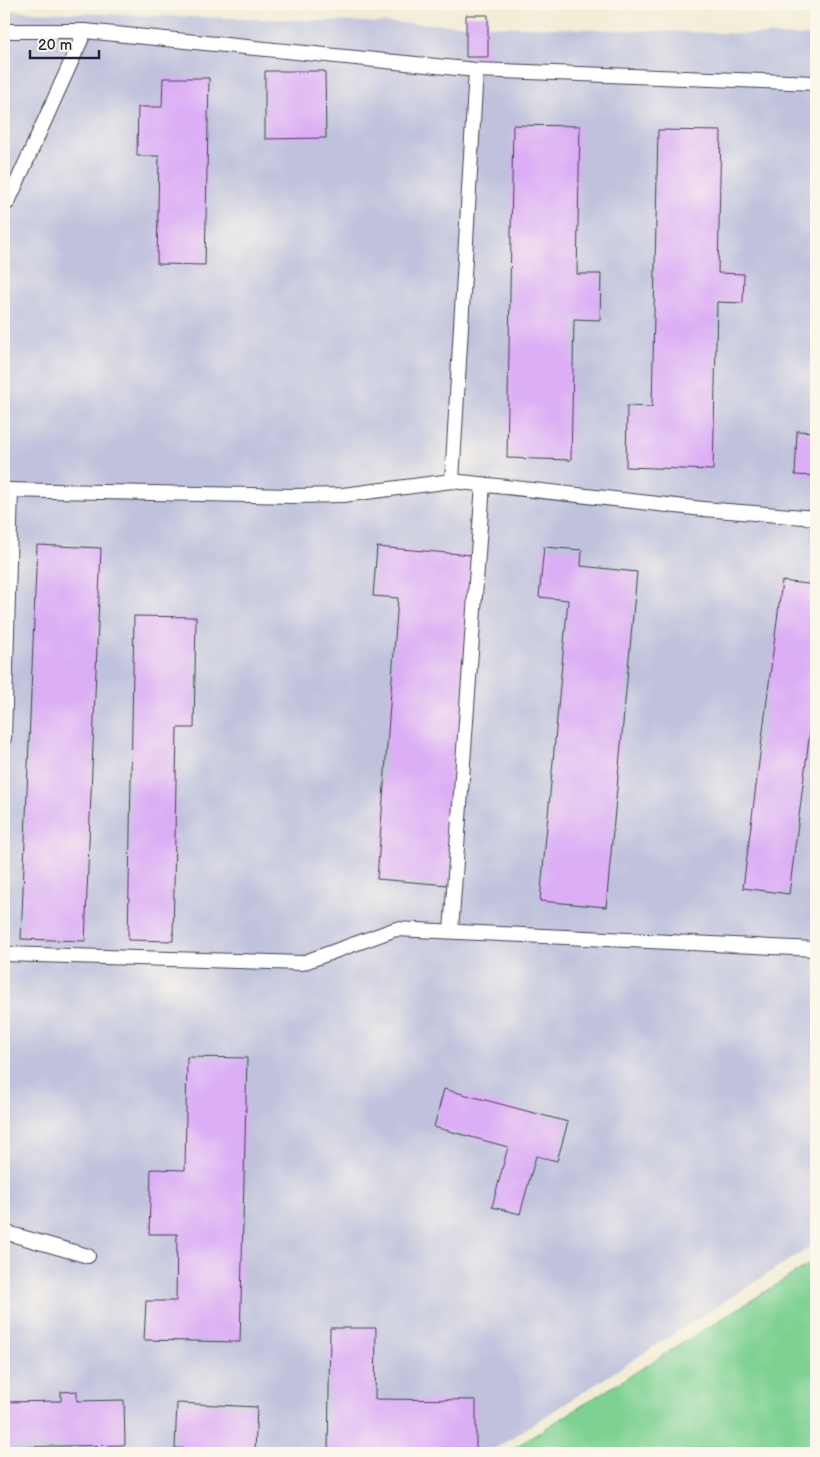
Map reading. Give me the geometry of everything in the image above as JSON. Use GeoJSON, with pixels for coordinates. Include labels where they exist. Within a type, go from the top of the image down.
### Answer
{"type":"FeatureCollection","features":[{"type":"Feature","properties":{"kind":"lane"},"geometry":{"type":"LineString","coordinates":[[4,31],[85,31],[476,70],[816,83]]}},
{"type":"Feature","properties":{"kind":"lane"},"geometry":{"type":"LineString","coordinates":[[4,202],[8,202],[85,31]]}},
{"type":"Feature","properties":{"kind":"lane"},"geometry":{"type":"LineString","coordinates":[[452,480],[476,70]]}},
{"type":"Feature","properties":{"kind":"lane"},"geometry":{"type":"LineString","coordinates":[[4,738],[7,490],[293,496],[343,495],[452,480],[703,509],[816,518]]}},
{"type":"Feature","properties":{"kind":"lane"},"geometry":{"type":"LineString","coordinates":[[451,931],[483,484]]}},
{"type":"Feature","properties":{"kind":"lane"},"geometry":{"type":"LineString","coordinates":[[4,954],[302,963],[396,928],[816,948]]}},
{"type":"Feature","properties":{"kind":"lane"},"geometry":{"type":"LineString","coordinates":[[4,1232],[88,1256]]}},
{"type":"Feature","properties":{"kind":"shaded area"},"geometry":{"type":"Polygon","coordinates":[[[4,11],[816,36],[816,1243],[488,1453],[4,1453],[4,11]]]}},
{"type":"Feature","properties":{"kind":"green space"},"geometry":{"type":"Polygon","coordinates":[[[816,1260],[816,1453],[506,1453],[816,1260]]]}},
{"type":"Feature","properties":{"kind":"building"},"geometry":{"type":"Polygon","coordinates":[[[466,15],[488,15],[488,57],[466,57],[466,15]]]}},
{"type":"Feature","properties":{"kind":"building"},"geometry":{"type":"Polygon","coordinates":[[[265,71],[325,71],[326,138],[265,139],[265,71]]]}},
{"type":"Feature","properties":{"kind":"building"},"geometry":{"type":"Polygon","coordinates":[[[163,78],[209,78],[205,265],[157,264],[159,156],[137,156],[138,107],[162,107],[163,78]]]}},
{"type":"Feature","properties":{"kind":"building"},"geometry":{"type":"Polygon","coordinates":[[[513,125],[580,126],[577,274],[601,274],[600,320],[574,319],[571,460],[507,458],[513,125]]]}},
{"type":"Feature","properties":{"kind":"building"},"geometry":{"type":"Polygon","coordinates":[[[658,130],[721,131],[718,273],[744,274],[743,303],[717,302],[713,470],[626,467],[627,406],[652,407],[658,130]]]}},
{"type":"Feature","properties":{"kind":"building"},"geometry":{"type":"Polygon","coordinates":[[[797,431],[816,432],[816,476],[795,475],[797,431]]]}},
{"type":"Feature","properties":{"kind":"building"},"geometry":{"type":"Polygon","coordinates":[[[37,545],[101,548],[85,941],[21,939],[37,545]]]}},
{"type":"Feature","properties":{"kind":"building"},"geometry":{"type":"Polygon","coordinates":[[[377,547],[472,555],[448,885],[377,879],[398,598],[373,596],[377,547]]]}},
{"type":"Feature","properties":{"kind":"building"},"geometry":{"type":"Polygon","coordinates":[[[544,547],[582,550],[581,566],[637,572],[606,907],[540,901],[568,600],[539,597],[544,547]]]}},
{"type":"Feature","properties":{"kind":"building"},"geometry":{"type":"Polygon","coordinates":[[[782,581],[816,585],[816,684],[789,894],[743,888],[782,581]]]}},
{"type":"Feature","properties":{"kind":"building"},"geometry":{"type":"Polygon","coordinates":[[[134,616],[196,617],[194,728],[177,728],[173,941],[128,940],[134,616]]]}},
{"type":"Feature","properties":{"kind":"building"},"geometry":{"type":"Polygon","coordinates":[[[187,1057],[247,1058],[240,1342],[144,1340],[146,1301],[176,1301],[177,1234],[149,1234],[151,1169],[185,1170],[187,1057]]]}},
{"type":"Feature","properties":{"kind":"building"},"geometry":{"type":"Polygon","coordinates":[[[444,1089],[568,1122],[557,1161],[536,1156],[520,1214],[492,1207],[508,1147],[434,1127],[444,1089]]]}},
{"type":"Feature","properties":{"kind":"building"},"geometry":{"type":"Polygon","coordinates":[[[330,1328],[376,1328],[375,1399],[476,1400],[476,1453],[328,1453],[330,1328]]]}},
{"type":"Feature","properties":{"kind":"building"},"geometry":{"type":"Polygon","coordinates":[[[77,1391],[77,1401],[124,1400],[125,1445],[4,1447],[4,1402],[61,1401],[61,1392],[77,1391]]]}},
{"type":"Feature","properties":{"kind":"building"},"geometry":{"type":"Polygon","coordinates":[[[177,1403],[257,1407],[255,1452],[175,1448],[177,1403]]]}}]}
